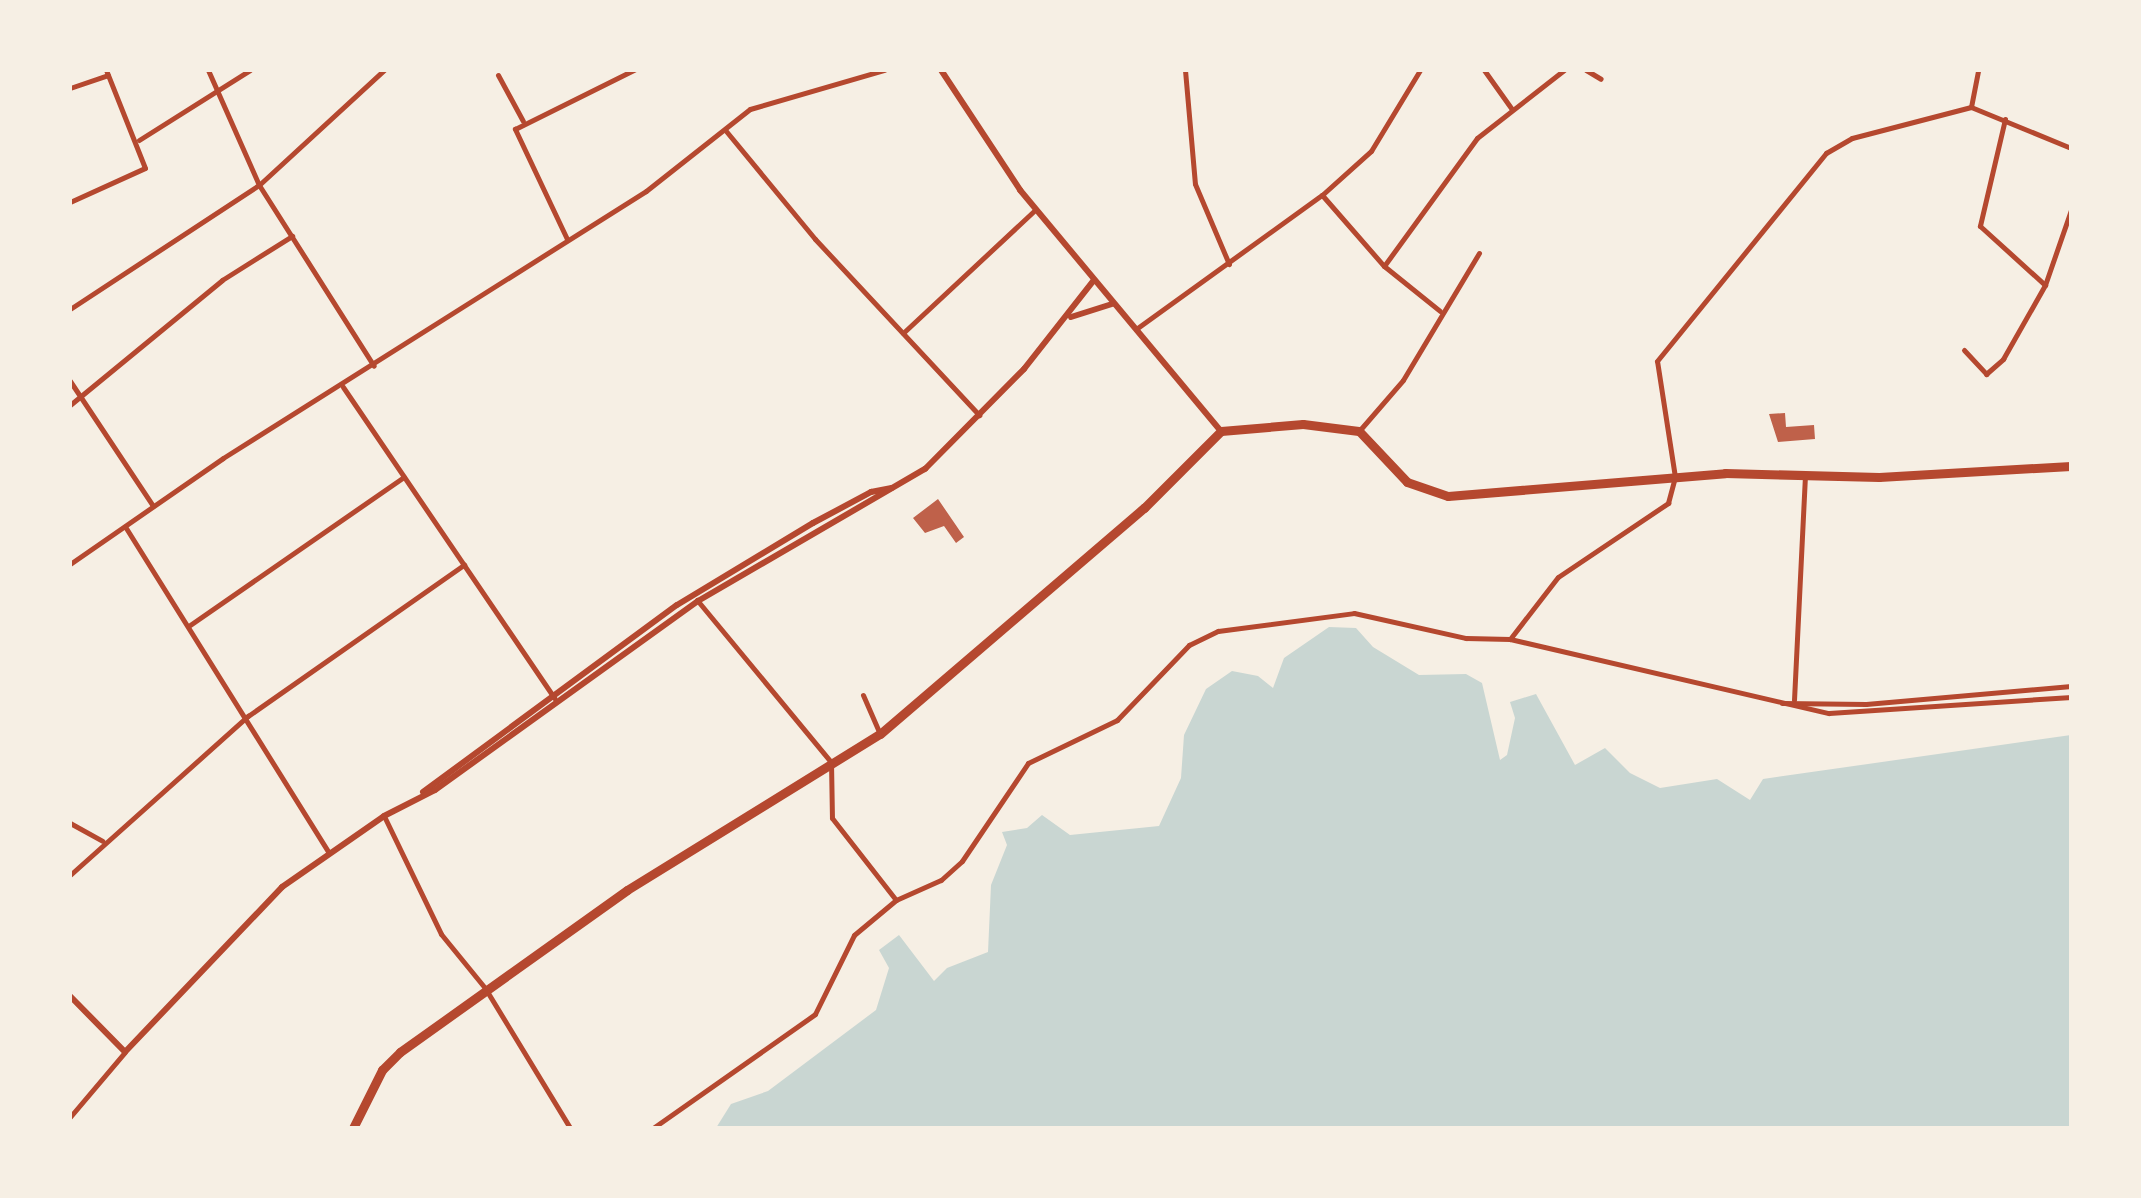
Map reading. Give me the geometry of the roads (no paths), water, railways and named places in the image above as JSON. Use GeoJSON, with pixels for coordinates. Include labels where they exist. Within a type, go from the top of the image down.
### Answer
{"type":"FeatureCollection","features":[{"type":"Feature","properties":{"kind":"highway"},"geometry":{"type":"LineString","coordinates":[[353,1128],[382,1070],[400,1052],[484,988],[880,734],[1144,508],[1220,431],[1304,424],[1359,431],[1407,482],[1448,496],[1674,477],[2071,466]]}},
{"type":"Feature","properties":{"kind":"street"},"geometry":{"type":"LineString","coordinates":[[208,70],[258,185],[374,366]]}},
{"type":"Feature","properties":{"kind":"street"},"geometry":{"type":"LineString","coordinates":[[139,140],[218,94],[250,70]]}},
{"type":"Feature","properties":{"kind":"street"},"geometry":{"type":"LineString","coordinates":[[70,309],[128,265],[258,185],[384,70]]}},
{"type":"Feature","properties":{"kind":"street"},"geometry":{"type":"LineString","coordinates":[[567,240],[516,134],[522,121],[634,70]]}},
{"type":"Feature","properties":{"kind":"street"},"geometry":{"type":"LineString","coordinates":[[70,564],[153,506],[567,240],[764,101],[884,70]]}},
{"type":"Feature","properties":{"kind":"street"},"geometry":{"type":"LineString","coordinates":[[941,70],[1036,210],[1220,431]]}},
{"type":"Feature","properties":{"kind":"street"},"geometry":{"type":"LineString","coordinates":[[1185,70],[1195,184],[1229,264]]}},
{"type":"Feature","properties":{"kind":"street"},"geometry":{"type":"LineString","coordinates":[[1133,331],[1322,195],[1370,151],[1420,70]]}},
{"type":"Feature","properties":{"kind":"street"},"geometry":{"type":"LineString","coordinates":[[1484,70],[1512,110]]}},
{"type":"Feature","properties":{"kind":"street"},"geometry":{"type":"LineString","coordinates":[[1384,266],[1477,138],[1564,70]]}},
{"type":"Feature","properties":{"kind":"street"},"geometry":{"type":"LineString","coordinates":[[1586,70],[1602,80]]}},
{"type":"Feature","properties":{"kind":"street"},"geometry":{"type":"LineString","coordinates":[[1971,107],[1978,70]]}},
{"type":"Feature","properties":{"kind":"street"},"geometry":{"type":"LineString","coordinates":[[70,88],[108,72],[139,140],[144,168],[70,202]]}},
{"type":"Feature","properties":{"kind":"street"},"geometry":{"type":"LineString","coordinates":[[498,74],[522,121]]}},
{"type":"Feature","properties":{"kind":"street"},"geometry":{"type":"LineString","coordinates":[[1510,639],[1558,576],[1660,513],[1674,477],[1656,376],[1668,342],[1826,153],[1852,138],[1971,107],[2071,148]]}},
{"type":"Feature","properties":{"kind":"street"},"geometry":{"type":"LineString","coordinates":[[2005,118],[1980,226],[2045,286]]}},
{"type":"Feature","properties":{"kind":"street"},"geometry":{"type":"LineString","coordinates":[[726,131],[979,415]]}},
{"type":"Feature","properties":{"kind":"street"},"geometry":{"type":"LineString","coordinates":[[1322,195],[1384,266],[1440,311]]}},
{"type":"Feature","properties":{"kind":"street"},"geometry":{"type":"LineString","coordinates":[[903,333],[1036,210]]}},
{"type":"Feature","properties":{"kind":"street"},"geometry":{"type":"LineString","coordinates":[[1964,350],[1979,370],[1993,370],[2045,286],[2071,210]]}},
{"type":"Feature","properties":{"kind":"street"},"geometry":{"type":"LineString","coordinates":[[70,405],[222,280],[292,236]]}},
{"type":"Feature","properties":{"kind":"street"},"geometry":{"type":"LineString","coordinates":[[1359,431],[1403,380],[1441,322],[1440,311],[1480,252]]}},
{"type":"Feature","properties":{"kind":"street"},"geometry":{"type":"LineString","coordinates":[[695,598],[925,469],[1070,317],[1094,280]]}},
{"type":"Feature","properties":{"kind":"street"},"geometry":{"type":"LineString","coordinates":[[1070,317],[1112,304]]}},
{"type":"Feature","properties":{"kind":"street"},"geometry":{"type":"LineString","coordinates":[[70,381],[78,399],[153,506]]}},
{"type":"Feature","properties":{"kind":"street"},"geometry":{"type":"LineString","coordinates":[[343,387],[553,697]]}},
{"type":"Feature","properties":{"kind":"street"},"geometry":{"type":"LineString","coordinates":[[1794,704],[1805,476]]}},
{"type":"Feature","properties":{"kind":"street"},"geometry":{"type":"LineString","coordinates":[[190,626],[404,477]]}},
{"type":"Feature","properties":{"kind":"street"},"geometry":{"type":"LineString","coordinates":[[70,1117],[235,931],[328,852],[422,793],[695,598],[813,523],[871,492],[892,488]]}},
{"type":"Feature","properties":{"kind":"street"},"geometry":{"type":"LineString","coordinates":[[813,523],[818,532]]}},
{"type":"Feature","properties":{"kind":"street"},"geometry":{"type":"LineString","coordinates":[[126,528],[248,716],[328,852]]}},
{"type":"Feature","properties":{"kind":"street"},"geometry":{"type":"LineString","coordinates":[[70,874],[102,841],[248,716],[464,565]]}},
{"type":"Feature","properties":{"kind":"street"},"geometry":{"type":"LineString","coordinates":[[695,598],[831,762],[832,818],[896,900]]}},
{"type":"Feature","properties":{"kind":"street"},"geometry":{"type":"LineString","coordinates":[[654,1128],[814,1014],[845,948],[896,900],[941,880],[962,861],[1028,763],[1117,720],[1204,635],[1333,612],[1466,638],[1510,639],[1794,704],[1866,704],[2071,686]]}},
{"type":"Feature","properties":{"kind":"street"},"geometry":{"type":"LineString","coordinates":[[2025,690],[2026,700]]}},
{"type":"Feature","properties":{"kind":"street"},"geometry":{"type":"LineString","coordinates":[[863,695],[880,734]]}},
{"type":"Feature","properties":{"kind":"street"},"geometry":{"type":"LineString","coordinates":[[1945,696],[1946,707]]}},
{"type":"Feature","properties":{"kind":"street"},"geometry":{"type":"LineString","coordinates":[[1794,704],[1829,713],[1866,714],[2071,697]]}},
{"type":"Feature","properties":{"kind":"street"},"geometry":{"type":"LineString","coordinates":[[1829,713],[1830,704]]}},
{"type":"Feature","properties":{"kind":"street"},"geometry":{"type":"LineString","coordinates":[[1866,704],[1866,714]]}},
{"type":"Feature","properties":{"kind":"street"},"geometry":{"type":"LineString","coordinates":[[384,816],[442,934],[484,988],[570,1128]]}},
{"type":"Feature","properties":{"kind":"street"},"geometry":{"type":"LineString","coordinates":[[70,823],[102,841]]}},
{"type":"Feature","properties":{"kind":"street"},"geometry":{"type":"LineString","coordinates":[[70,996],[125,1052]]}}]}
